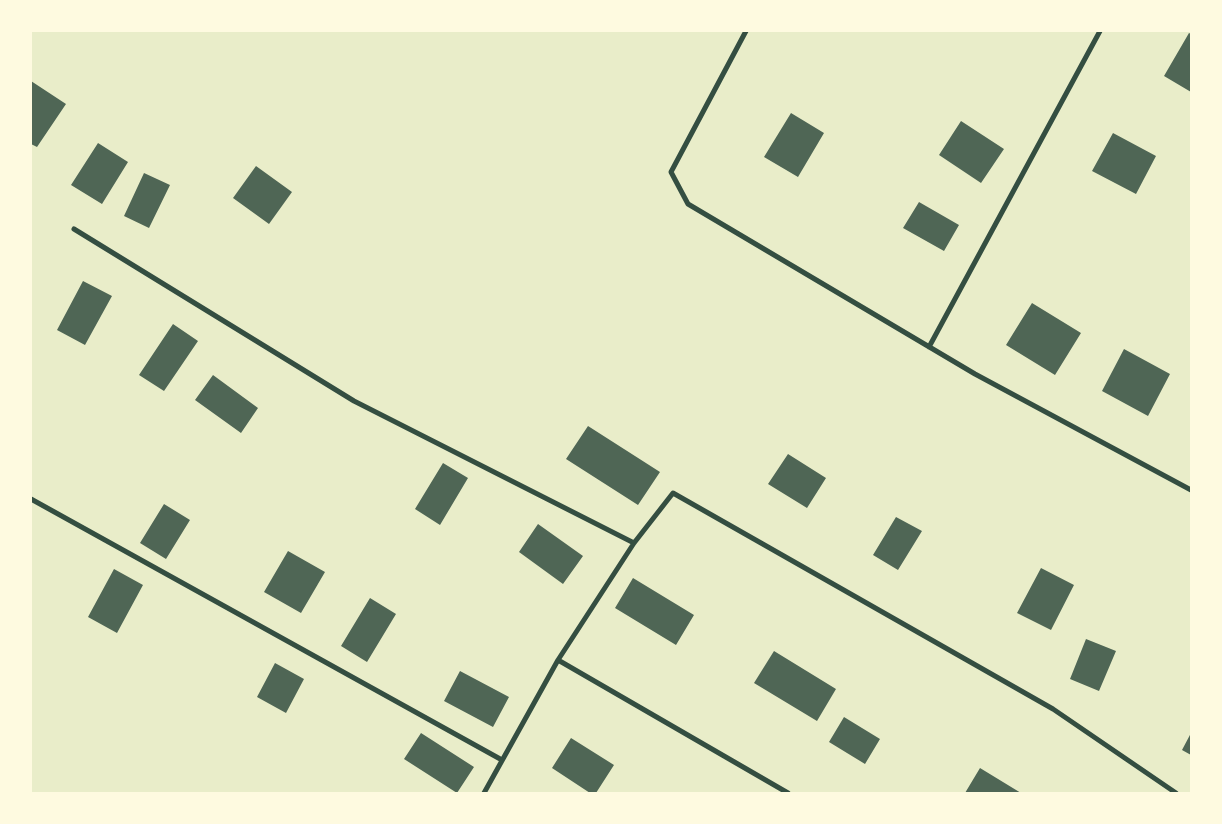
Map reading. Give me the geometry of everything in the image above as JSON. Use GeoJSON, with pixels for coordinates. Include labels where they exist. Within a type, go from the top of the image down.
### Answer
{"type":"FeatureCollection","features":[{"type":"Feature","properties":{"kind":"street"},"geometry":{"type":"LineString","coordinates":[[746,31],[671,172],[688,204],[929,347],[1191,490]]}},
{"type":"Feature","properties":{"kind":"street"},"geometry":{"type":"LineString","coordinates":[[929,347],[1100,31]]}},
{"type":"Feature","properties":{"kind":"street"},"geometry":{"type":"LineString","coordinates":[[74,229],[354,401],[634,543]]}},
{"type":"Feature","properties":{"kind":"street"},"geometry":{"type":"LineString","coordinates":[[486,792],[558,660],[634,543],[673,493],[1053,709],[1176,793]]}},
{"type":"Feature","properties":{"kind":"street"},"geometry":{"type":"LineString","coordinates":[[31,499],[502,760]]}},
{"type":"Feature","properties":{"kind":"street"},"geometry":{"type":"LineString","coordinates":[[558,660],[788,793]]}},
{"type":"Feature","properties":{"kind":"building"},"geometry":{"type":"Polygon","coordinates":[[[1189,33],[1191,34],[1191,92],[1164,76],[1189,33]]]}},
{"type":"Feature","properties":{"kind":"building"},"geometry":{"type":"Polygon","coordinates":[[[31,81],[66,104],[37,147],[31,144],[31,81]]]}},
{"type":"Feature","properties":{"kind":"building"},"geometry":{"type":"Polygon","coordinates":[[[791,113],[824,133],[798,177],[764,157],[791,113]]]}},
{"type":"Feature","properties":{"kind":"building"},"geometry":{"type":"Polygon","coordinates":[[[961,121],[1004,149],[981,183],[939,155],[961,121]]]}},
{"type":"Feature","properties":{"kind":"building"},"geometry":{"type":"Polygon","coordinates":[[[1113,133],[1156,156],[1136,194],[1092,171],[1113,133]]]}},
{"type":"Feature","properties":{"kind":"building"},"geometry":{"type":"Polygon","coordinates":[[[98,143],[128,162],[102,204],[71,185],[98,143]]]}},
{"type":"Feature","properties":{"kind":"building"},"geometry":{"type":"Polygon","coordinates":[[[256,166],[292,192],[269,224],[233,198],[256,166]]]}},
{"type":"Feature","properties":{"kind":"building"},"geometry":{"type":"Polygon","coordinates":[[[144,173],[170,185],[149,228],[124,216],[144,173]]]}},
{"type":"Feature","properties":{"kind":"building"},"geometry":{"type":"Polygon","coordinates":[[[919,202],[959,225],[944,251],[903,228],[919,202]]]}},
{"type":"Feature","properties":{"kind":"building"},"geometry":{"type":"Polygon","coordinates":[[[83,281],[112,296],[85,345],[57,330],[83,281]]]}},
{"type":"Feature","properties":{"kind":"building"},"geometry":{"type":"Polygon","coordinates":[[[1032,303],[1081,333],[1055,375],[1006,345],[1032,303]]]}},
{"type":"Feature","properties":{"kind":"building"},"geometry":{"type":"Polygon","coordinates":[[[173,324],[198,341],[164,391],[139,375],[173,324]]]}},
{"type":"Feature","properties":{"kind":"building"},"geometry":{"type":"Polygon","coordinates":[[[1124,349],[1170,374],[1148,416],[1102,391],[1124,349]]]}},
{"type":"Feature","properties":{"kind":"building"},"geometry":{"type":"Polygon","coordinates":[[[213,375],[258,408],[241,433],[195,400],[213,375]]]}},
{"type":"Feature","properties":{"kind":"building"},"geometry":{"type":"Polygon","coordinates":[[[588,426],[660,472],[638,505],[566,459],[588,426]]]}},
{"type":"Feature","properties":{"kind":"building"},"geometry":{"type":"Polygon","coordinates":[[[788,454],[826,478],[807,508],[768,484],[788,454]]]}},
{"type":"Feature","properties":{"kind":"building"},"geometry":{"type":"Polygon","coordinates":[[[443,463],[468,478],[440,525],[415,509],[443,463]]]}},
{"type":"Feature","properties":{"kind":"building"},"geometry":{"type":"Polygon","coordinates":[[[164,504],[190,520],[166,559],[140,543],[164,504]]]}},
{"type":"Feature","properties":{"kind":"building"},"geometry":{"type":"Polygon","coordinates":[[[896,517],[922,531],[898,570],[873,555],[896,517]]]}},
{"type":"Feature","properties":{"kind":"building"},"geometry":{"type":"Polygon","coordinates":[[[538,524],[583,556],[563,584],[519,552],[538,524]]]}},
{"type":"Feature","properties":{"kind":"building"},"geometry":{"type":"Polygon","coordinates":[[[288,551],[325,572],[301,613],[264,592],[288,551]]]}},
{"type":"Feature","properties":{"kind":"building"},"geometry":{"type":"Polygon","coordinates":[[[1041,568],[1074,585],[1051,630],[1017,613],[1041,568]]]}},
{"type":"Feature","properties":{"kind":"building"},"geometry":{"type":"Polygon","coordinates":[[[114,569],[143,585],[117,633],[88,617],[114,569]]]}},
{"type":"Feature","properties":{"kind":"building"},"geometry":{"type":"Polygon","coordinates":[[[633,578],[694,615],[676,645],[615,608],[633,578]]]}},
{"type":"Feature","properties":{"kind":"building"},"geometry":{"type":"Polygon","coordinates":[[[370,598],[396,614],[367,662],[341,646],[370,598]]]}},
{"type":"Feature","properties":{"kind":"building"},"geometry":{"type":"Polygon","coordinates":[[[1086,639],[1116,651],[1099,691],[1070,679],[1086,639]]]}},
{"type":"Feature","properties":{"kind":"building"},"geometry":{"type":"Polygon","coordinates":[[[774,651],[836,689],[817,721],[754,683],[774,651]]]}},
{"type":"Feature","properties":{"kind":"building"},"geometry":{"type":"Polygon","coordinates":[[[275,663],[304,679],[286,713],[257,697],[275,663]]]}},
{"type":"Feature","properties":{"kind":"building"},"geometry":{"type":"Polygon","coordinates":[[[460,671],[509,697],[493,727],[444,701],[460,671]]]}},
{"type":"Feature","properties":{"kind":"building"},"geometry":{"type":"Polygon","coordinates":[[[844,717],[880,739],[865,764],[829,742],[844,717]]]}},
{"type":"Feature","properties":{"kind":"building"},"geometry":{"type":"Polygon","coordinates":[[[421,733],[474,767],[457,793],[404,759],[421,733]]]}},
{"type":"Feature","properties":{"kind":"building"},"geometry":{"type":"Polygon","coordinates":[[[1191,733],[1191,755],[1182,750],[1191,733]]]}},
{"type":"Feature","properties":{"kind":"building"},"geometry":{"type":"Polygon","coordinates":[[[571,738],[614,765],[596,793],[590,793],[552,768],[571,738]]]}},
{"type":"Feature","properties":{"kind":"building"},"geometry":{"type":"Polygon","coordinates":[[[980,768],[1021,793],[965,793],[980,768]]]}}]}
